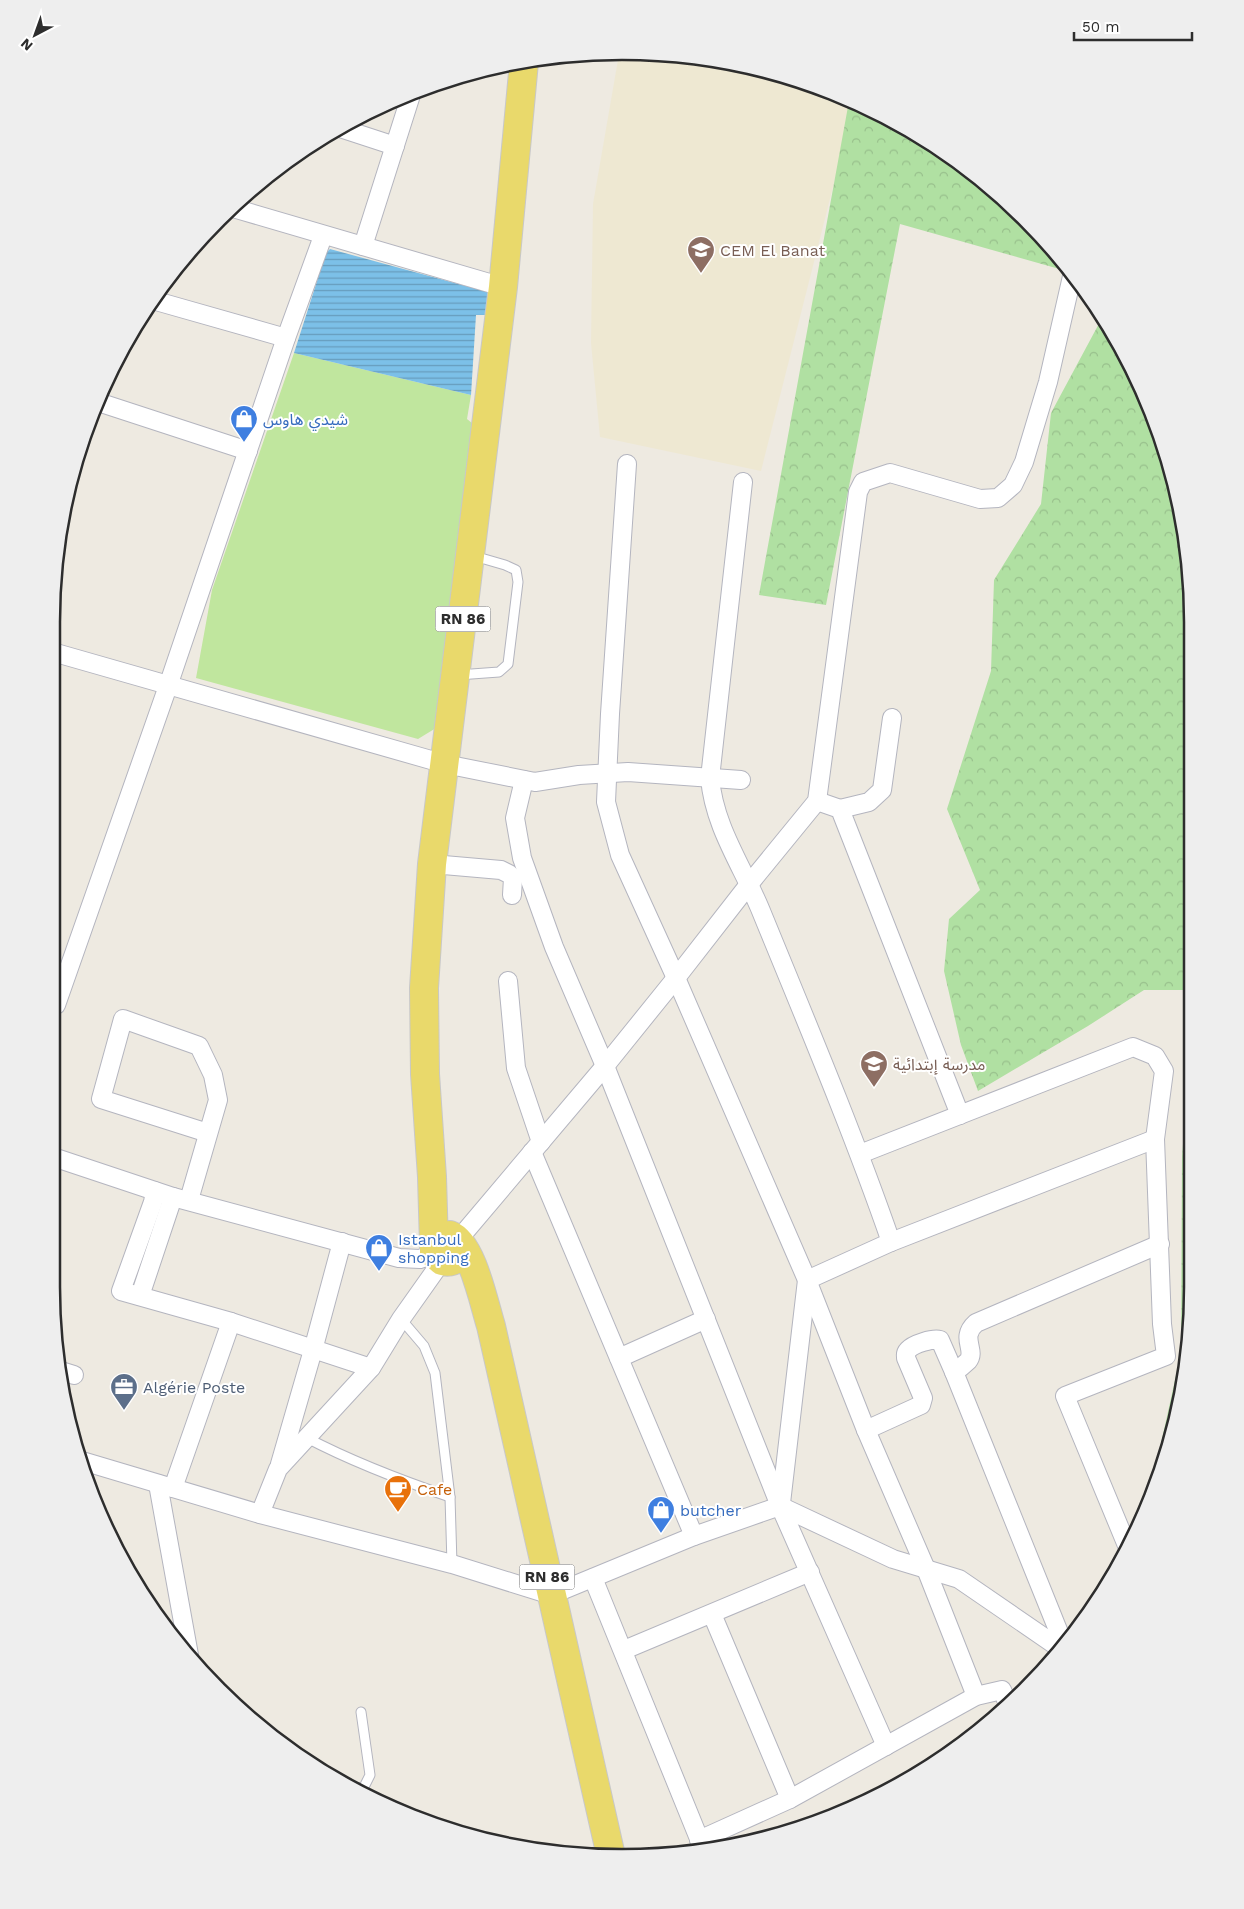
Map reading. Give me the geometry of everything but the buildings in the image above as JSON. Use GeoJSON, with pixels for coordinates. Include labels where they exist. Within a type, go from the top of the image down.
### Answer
{"type":"FeatureCollection","features":[{"type":"Feature","properties":{"kind":"main road","name":"RN 86"},"geometry":{"type":"LineString","coordinates":[[523,69],[503,287],[432,864],[424,988],[425,1074],[432,1177],[448,1249],[482,1299],[494,1338],[609,1849]]}},
{"type":"Feature","properties":{"kind":"street"},"geometry":{"type":"LineString","coordinates":[[363,246],[408,102]]}},
{"type":"Feature","properties":{"kind":"street"},"geometry":{"type":"LineString","coordinates":[[349,131],[395,146]]}},
{"type":"Feature","properties":{"kind":"street"},"geometry":{"type":"LineString","coordinates":[[240,210],[323,236],[503,287]]}},
{"type":"Feature","properties":{"kind":"street"},"geometry":{"type":"LineString","coordinates":[[60,994],[168,686],[286,338],[323,236]]}},
{"type":"Feature","properties":{"kind":"street"},"geometry":{"type":"LineString","coordinates":[[278,1469],[371,1368],[448,1249],[605,1066],[817,801],[858,492],[863,482],[890,474],[980,499],[998,498],[1013,486],[1024,462],[1048,382],[1070,283]]}},
{"type":"Feature","properties":{"kind":"street"},"geometry":{"type":"LineString","coordinates":[[160,302],[286,338]]}},
{"type":"Feature","properties":{"kind":"street"},"geometry":{"type":"LineString","coordinates":[[104,404],[248,451]]}},
{"type":"Feature","properties":{"kind":"street"},"geometry":{"type":"LineString","coordinates":[[627,464],[606,802],[620,855],[676,978],[807,1280],[866,1430],[926,1569],[976,1696]]}},
{"type":"Feature","properties":{"kind":"street"},"geometry":{"type":"LineString","coordinates":[[743,482],[710,778],[711,791],[723,833],[750,883],[860,1154],[891,1242]]}},
{"type":"Feature","properties":{"kind":"street"},"geometry":{"type":"LineString","coordinates":[[60,654],[445,764],[524,780],[535,782],[579,775],[628,772],[741,780]]}},
{"type":"Feature","properties":{"kind":"street"},"geometry":{"type":"LineString","coordinates":[[817,801],[840,808],[869,802],[882,790],[892,718]]}},
{"type":"Feature","properties":{"kind":"street"},"geometry":{"type":"LineString","coordinates":[[524,780],[514,818],[522,858],[554,947],[605,1066],[780,1506],[886,1746]]}},
{"type":"Feature","properties":{"kind":"street"},"geometry":{"type":"LineString","coordinates":[[840,808],[960,1114]]}},
{"type":"Feature","properties":{"kind":"street"},"geometry":{"type":"LineString","coordinates":[[432,864],[500,870],[513,878],[512,894]]}},
{"type":"Feature","properties":{"kind":"street"},"geometry":{"type":"LineString","coordinates":[[508,981],[516,1068],[537,1147],[619,1358],[694,1536]]}},
{"type":"Feature","properties":{"kind":"street"},"geometry":{"type":"LineString","coordinates":[[140,1296],[208,1133],[218,1100],[213,1075],[199,1046],[123,1019],[101,1099],[208,1133]]}},
{"type":"Feature","properties":{"kind":"street"},"geometry":{"type":"LineString","coordinates":[[860,1154],[1133,1047],[1155,1056],[1164,1072],[1156,1139],[1162,1324],[1166,1356],[1065,1396],[1124,1539]]}},
{"type":"Feature","properties":{"kind":"street"},"geometry":{"type":"LineString","coordinates":[[807,1280],[891,1242],[1156,1139]]}},
{"type":"Feature","properties":{"kind":"street"},"geometry":{"type":"LineString","coordinates":[[60,1159],[181,1199],[406,1259],[420,1259],[448,1249]]}},
{"type":"Feature","properties":{"kind":"street"},"geometry":{"type":"LineString","coordinates":[[155,1191],[153,1202],[121,1291],[231,1322],[371,1368]]}},
{"type":"Feature","properties":{"kind":"street"},"geometry":{"type":"LineString","coordinates":[[260,1514],[278,1469],[342,1242]]}},
{"type":"Feature","properties":{"kind":"street"},"geometry":{"type":"LineString","coordinates":[[954,1372],[969,1360],[971,1354],[967,1338],[976,1324],[1160,1244]]}},
{"type":"Feature","properties":{"kind":"street"},"geometry":{"type":"LineString","coordinates":[[780,1506],[807,1280]]}},
{"type":"Feature","properties":{"kind":"street"},"geometry":{"type":"LineString","coordinates":[[619,1358],[706,1319]]}},
{"type":"Feature","properties":{"kind":"street"},"geometry":{"type":"LineString","coordinates":[[187,1643],[166,1486],[231,1322]]}},
{"type":"Feature","properties":{"kind":"street"},"geometry":{"type":"LineString","coordinates":[[866,1430],[919,1407],[923,1398],[906,1358],[906,1352],[910,1348],[931,1339],[940,1340],[1061,1638]]}},
{"type":"Feature","properties":{"kind":"street"},"geometry":{"type":"LineString","coordinates":[[88,1463],[260,1514],[452,1564],[551,1594],[694,1536],[780,1506],[893,1558],[958,1579],[1055,1645]]}},
{"type":"Feature","properties":{"kind":"street"},"geometry":{"type":"LineString","coordinates":[[624,1650],[810,1572]]}},
{"type":"Feature","properties":{"kind":"street"},"geometry":{"type":"LineString","coordinates":[[593,1578],[624,1650],[700,1843]]}},
{"type":"Feature","properties":{"kind":"street"},"geometry":{"type":"LineString","coordinates":[[712,1614],[790,1799]]}},
{"type":"Feature","properties":{"kind":"street"},"geometry":{"type":"LineString","coordinates":[[709,1842],[976,1696],[1002,1690],[1005,1698]]}},
{"type":"Feature","properties":{"kind":"lane"},"geometry":{"type":"LineString","coordinates":[[456,676],[499,672],[505,669],[508,664],[518,582],[516,570],[506,564],[470,556]]}},
{"type":"Feature","properties":{"kind":"lane"},"geometry":{"type":"LineString","coordinates":[[401,1319],[424,1346],[435,1373],[450,1497],[452,1564]]}},
{"type":"Feature","properties":{"kind":"lane"},"geometry":{"type":"LineString","coordinates":[[307,1438],[343,1457],[450,1497]]}},
{"type":"Feature","properties":{"kind":"lane"},"geometry":{"type":"LineString","coordinates":[[361,1712],[370,1775],[364,1786]]}},
{"type":"Feature","properties":{"kind":"shaded area","name":"CEM El Banat"},"geometry":{"type":"Polygon","coordinates":[[[618,60],[659,61],[732,71],[803,90],[853,110],[761,471],[600,437],[591,343],[593,204],[618,60]]]}},
{"type":"Feature","properties":{"kind":"green space"},"geometry":{"type":"Polygon","coordinates":[[[848,108],[903,135],[964,176],[993,199],[1045,251],[1059,269],[900,224],[826,605],[759,595],[848,108]]]}},
{"type":"Feature","properties":{"kind":"green space"},"geometry":{"type":"Polygon","coordinates":[[[1098,325],[1126,373],[1154,441],[1165,477],[1179,549],[1183,585],[1184,622],[1184,990],[1144,990],[1088,1026],[978,1091],[961,1045],[944,971],[949,919],[980,890],[947,809],[991,671],[994,580],[1041,504],[1051,413],[1098,325]]]}},
{"type":"Feature","properties":{"kind":"green space"},"geometry":{"type":"Polygon","coordinates":[[[294,353],[471,395],[467,419],[478,428],[436,728],[418,739],[196,678],[212,590],[294,353]]]}},
{"type":"Feature","properties":{"kind":"green space"},"geometry":{"type":"Polygon","coordinates":[[[1184,1130],[1184,1287],[1181,1341],[1182,1157],[1184,1130]]]}},
{"type":"Feature","properties":{"kind":"green space"},"geometry":{"type":"Polygon","coordinates":[[[1178,1368],[1173,1397],[1160,1449],[1178,1368]]]}},
{"type":"Feature","properties":{"kind":"water"},"geometry":{"type":"Polygon","coordinates":[[[330,249],[488,292],[486,315],[476,315],[471,395],[294,353],[326,253],[330,249]]]}},
{"type":"Feature","properties":{"kind":"place","name":"CEM El Banat"},"geometry":{"type":"Point","coordinates":[701,274]}},
{"type":"Feature","properties":{"kind":"place","name":"شيدي هاوس"},"geometry":{"type":"Point","coordinates":[244,443]}},
{"type":"Feature","properties":{"kind":"place","name":"مدرسة إبتدائية"},"geometry":{"type":"Point","coordinates":[874,1088]}},
{"type":"Feature","properties":{"kind":"place","name":"Istanbul shopping"},"geometry":{"type":"Point","coordinates":[379,1272]}},
{"type":"Feature","properties":{"kind":"place","name":"Algérie Poste"},"geometry":{"type":"Point","coordinates":[124,1411]}},
{"type":"Feature","properties":{"kind":"place","name":"Cafe"},"geometry":{"type":"Point","coordinates":[398,1513]}},
{"type":"Feature","properties":{"kind":"place","name":"butcher"},"geometry":{"type":"Point","coordinates":[661,1534]}}]}
